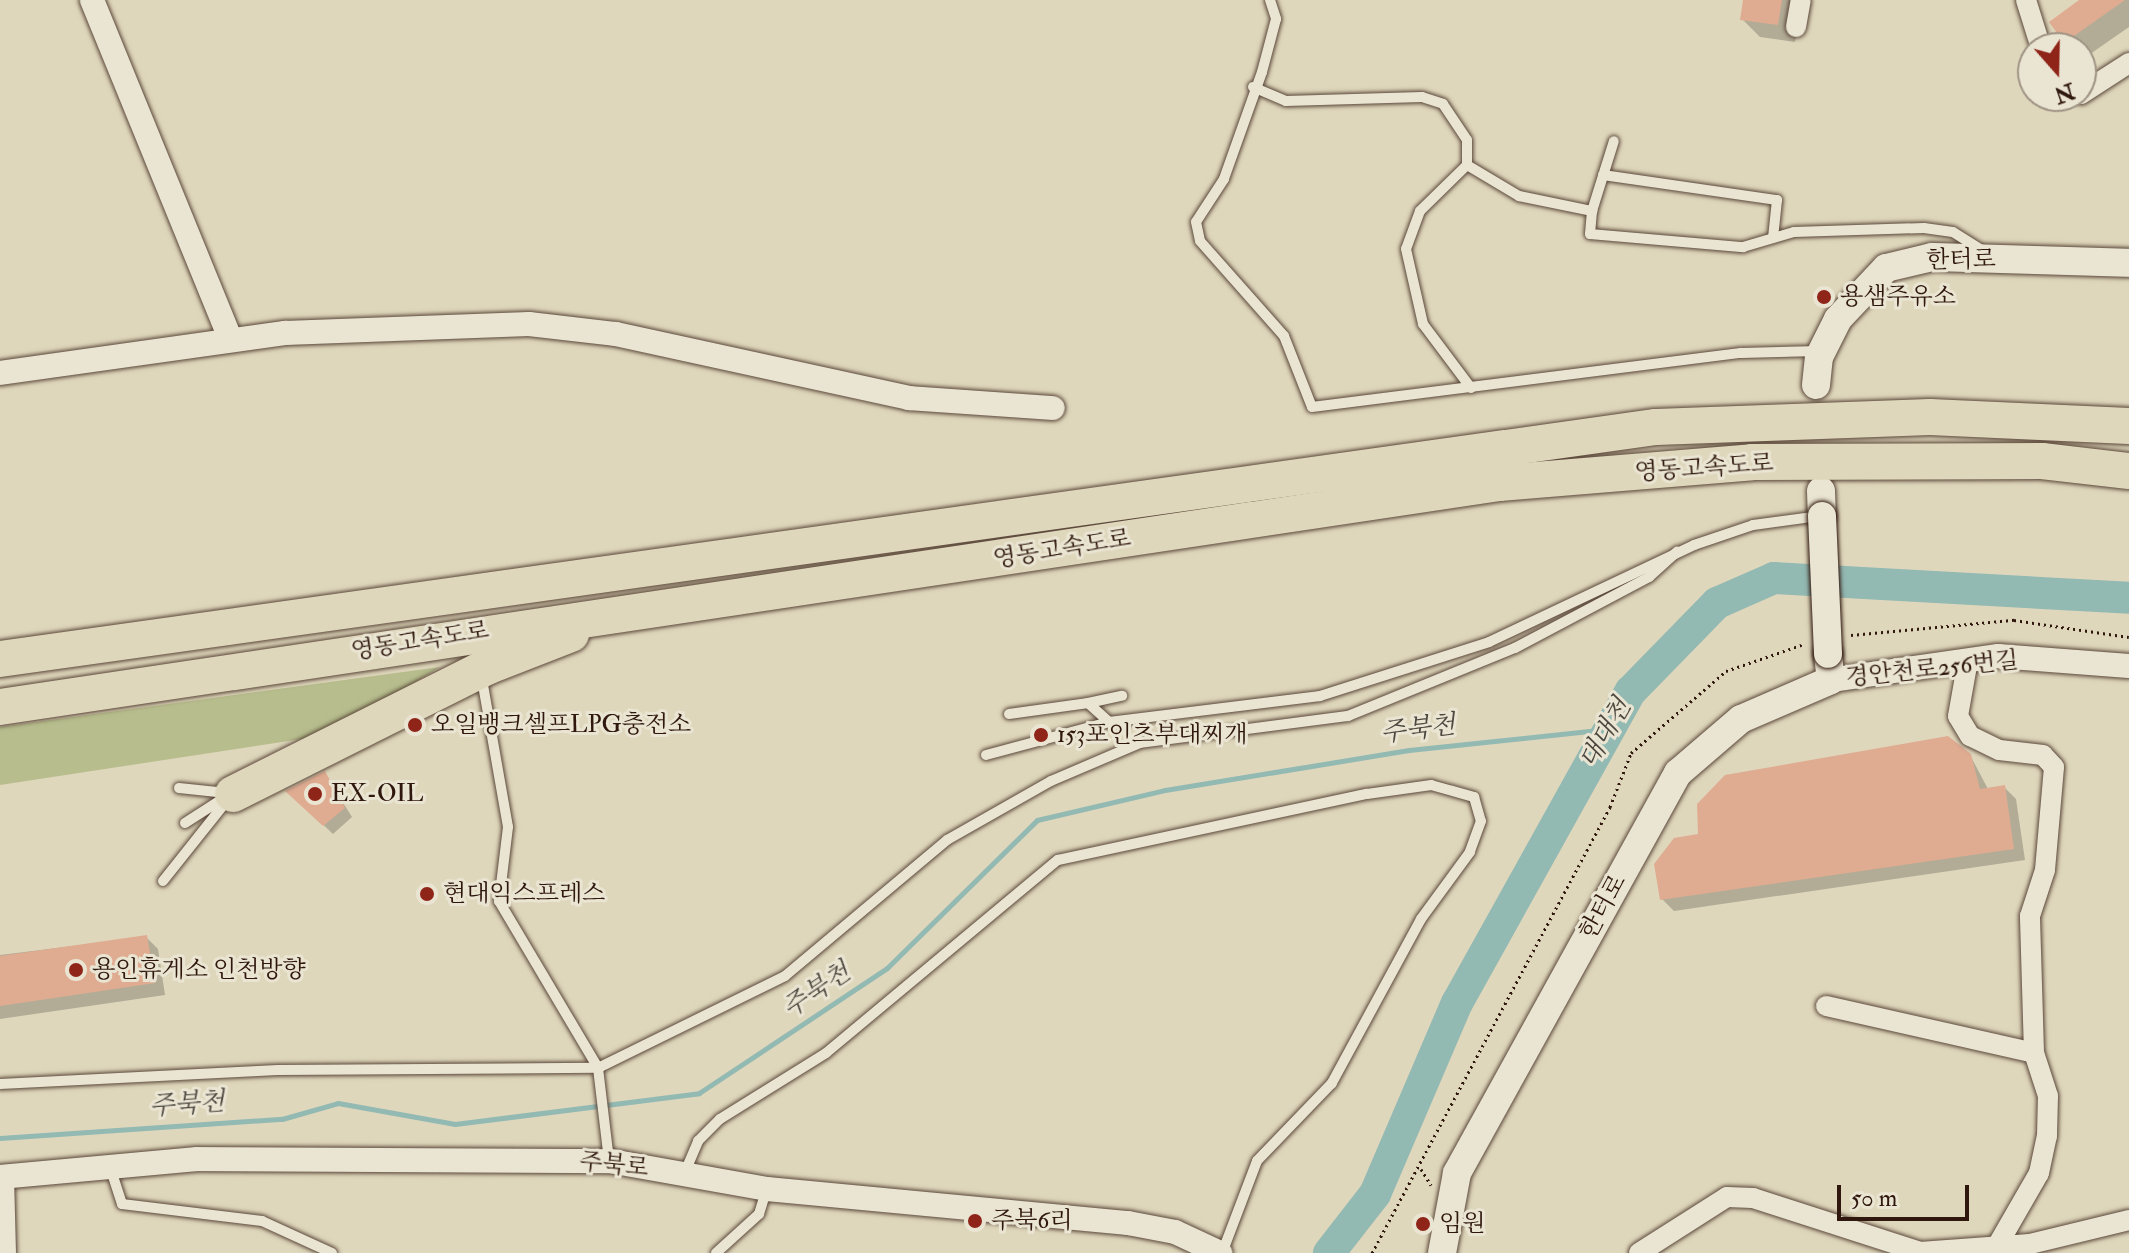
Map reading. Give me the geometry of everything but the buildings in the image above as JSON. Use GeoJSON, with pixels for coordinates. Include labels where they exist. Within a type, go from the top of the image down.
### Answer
{"type":"FeatureCollection","features":[{"type":"Feature","properties":{"kind":"highway","name":"영동고속도로"},"geometry":{"type":"LineString","coordinates":[[0,659],[1656,427],[1898,417],[2129,426]]}},
{"type":"Feature","properties":{"kind":"highway","name":"영동고속도로"},"geometry":{"type":"LineString","coordinates":[[0,707],[700,597],[1499,483],[1752,462],[2042,461],[2129,471]]}},
{"type":"Feature","properties":{"kind":"highway"},"geometry":{"type":"LineString","coordinates":[[233,794],[540,643],[700,597]]}},
{"type":"Feature","properties":{"kind":"main road","name":"한터로"},"geometry":{"type":"LineString","coordinates":[[1816,385],[1822,351],[1838,319],[1886,268],[1932,257],[2129,263]]}},
{"type":"Feature","properties":{"kind":"main road"},"geometry":{"type":"LineString","coordinates":[[1822,504],[1828,653]]}},
{"type":"Feature","properties":{"kind":"main road","name":"한터로"},"geometry":{"type":"LineString","coordinates":[[1429,1253],[1442,1240],[1457,1173],[1678,773],[1713,738],[1769,702],[1828,653]]}},
{"type":"Feature","properties":{"kind":"street"},"geometry":{"type":"LineString","coordinates":[[92,0],[231,340]]}},
{"type":"Feature","properties":{"kind":"street"},"geometry":{"type":"LineString","coordinates":[[1796,27],[1801,0]]}},
{"type":"Feature","properties":{"kind":"street"},"geometry":{"type":"LineString","coordinates":[[2026,0],[2036,32]]}},
{"type":"Feature","properties":{"kind":"street"},"geometry":{"type":"LineString","coordinates":[[2097,84],[2129,63]]}},
{"type":"Feature","properties":{"kind":"street"},"geometry":{"type":"LineString","coordinates":[[0,373],[231,340],[529,324],[616,334],[909,398],[1053,408]]}},
{"type":"Feature","properties":{"kind":"street","name":"경안천로256번길"},"geometry":{"type":"LineString","coordinates":[[1828,653],[2129,666]]}},
{"type":"Feature","properties":{"kind":"street"},"geometry":{"type":"LineString","coordinates":[[1968,660],[1958,716],[1970,736],[1999,750],[2043,755],[2054,767],[2045,870],[2030,916],[2034,1053],[2048,1096],[2047,1136],[2039,1173],[1997,1246]]}},
{"type":"Feature","properties":{"kind":"street"},"geometry":{"type":"LineString","coordinates":[[1826,1006],[2034,1053]]}},
{"type":"Feature","properties":{"kind":"street","name":"주북로"},"geometry":{"type":"LineString","coordinates":[[2,1177],[110,1167],[337,1156],[609,1153],[684,1174],[767,1189],[1128,1223],[1175,1232],[1221,1253]]}},
{"type":"Feature","properties":{"kind":"street"},"geometry":{"type":"LineString","coordinates":[[2,1177],[6,1253]]}},
{"type":"Feature","properties":{"kind":"street"},"geometry":{"type":"LineString","coordinates":[[1639,1253],[1727,1197],[1753,1198],[1920,1252],[1997,1246],[2129,1220]]}},
{"type":"Feature","properties":{"kind":"lane"},"geometry":{"type":"LineString","coordinates":[[1270,0],[1274,34],[1253,87],[1224,179],[1196,222],[1200,241],[1284,336],[1306,403],[1325,408],[1741,353],[1822,351]]}},
{"type":"Feature","properties":{"kind":"lane"},"geometry":{"type":"LineString","coordinates":[[1253,87],[1297,102],[1433,101],[1457,116],[1467,165],[1519,196],[1592,211]]}},
{"type":"Feature","properties":{"kind":"lane"},"geometry":{"type":"LineString","coordinates":[[1614,141],[1592,211],[1590,234],[1743,247],[1773,237],[1924,228],[1974,241],[1992,259]]}},
{"type":"Feature","properties":{"kind":"lane"},"geometry":{"type":"LineString","coordinates":[[1467,165],[1420,211],[1406,249],[1423,324],[1471,388]]}},
{"type":"Feature","properties":{"kind":"lane"},"geometry":{"type":"LineString","coordinates":[[1603,175],[1777,200],[1773,237]]}},
{"type":"Feature","properties":{"kind":"lane"},"geometry":{"type":"LineString","coordinates":[[986,755],[1109,722],[1320,696],[1489,642],[1677,552],[1822,504]]}},
{"type":"Feature","properties":{"kind":"lane"},"geometry":{"type":"LineString","coordinates":[[0,1084],[278,1070],[598,1068],[785,976],[947,840],[1051,781],[1140,743],[1348,716],[1515,648],[1649,577],[1677,552]]}},
{"type":"Feature","properties":{"kind":"lane"},"geometry":{"type":"LineString","coordinates":[[483,685],[508,827],[499,901],[598,1068],[609,1153]]}},
{"type":"Feature","properties":{"kind":"lane"},"geometry":{"type":"LineString","coordinates":[[1009,714],[1122,696]]}},
{"type":"Feature","properties":{"kind":"lane"},"geometry":{"type":"LineString","coordinates":[[1088,703],[1109,722]]}},
{"type":"Feature","properties":{"kind":"lane"},"geometry":{"type":"LineString","coordinates":[[684,1174],[698,1141],[720,1119],[826,1053],[1058,860],[1367,794],[1431,785],[1474,797],[1481,821],[1470,852],[1421,919],[1332,1083],[1257,1161],[1221,1253]]}},
{"type":"Feature","properties":{"kind":"lane"},"geometry":{"type":"LineString","coordinates":[[179,788],[233,794]]}},
{"type":"Feature","properties":{"kind":"lane"},"geometry":{"type":"LineString","coordinates":[[185,823],[233,794]]}},
{"type":"Feature","properties":{"kind":"lane"},"geometry":{"type":"LineString","coordinates":[[163,881],[233,794]]}},
{"type":"Feature","properties":{"kind":"lane"},"geometry":{"type":"LineString","coordinates":[[110,1167],[122,1204],[262,1221],[332,1253]]}},
{"type":"Feature","properties":{"kind":"lane"},"geometry":{"type":"LineString","coordinates":[[716,1253],[759,1214],[767,1189]]}},
{"type":"Feature","properties":{"kind":"path"},"geometry":{"type":"LineString","coordinates":[[1372,1253],[1610,807],[1631,753],[1726,671],[2014,620],[2129,637]]}},
{"type":"Feature","properties":{"kind":"green space"},"geometry":{"type":"Polygon","coordinates":[[[440,667],[328,735],[0,785],[0,727],[440,667]]]}},
{"type":"Feature","properties":{"kind":"waterway","name":"대대천"},"geometry":{"type":"LineString","coordinates":[[1329,1253],[1375,1194],[1457,1003],[1631,691],[1717,603],[1774,578],[2129,598]]}},
{"type":"Feature","properties":{"kind":"waterway","name":"주북천"},"geometry":{"type":"LineString","coordinates":[[0,1138],[282,1119],[338,1103],[455,1124],[699,1093],[887,968],[1037,820],[1165,790],[1409,750],[1608,729]]}},
{"type":"Feature","properties":{"kind":"place","name":"용샘주유소"},"geometry":{"type":"Point","coordinates":[1824,297]}},
{"type":"Feature","properties":{"kind":"place","name":"오일뱅크셀프LPG충전소"},"geometry":{"type":"Point","coordinates":[415,725]}},
{"type":"Feature","properties":{"kind":"place","name":"153포인츠부대찌개"},"geometry":{"type":"Point","coordinates":[1041,735]}},
{"type":"Feature","properties":{"kind":"place","name":"EX-OIL"},"geometry":{"type":"Point","coordinates":[315,794]}},
{"type":"Feature","properties":{"kind":"place","name":"현대익스프레스"},"geometry":{"type":"Point","coordinates":[427,894]}},
{"type":"Feature","properties":{"kind":"place","name":"용인휴게소 인천방향"},"geometry":{"type":"Point","coordinates":[76,970]}},
{"type":"Feature","properties":{"kind":"place","name":"주북6리"},"geometry":{"type":"Point","coordinates":[975,1221]}},
{"type":"Feature","properties":{"kind":"place","name":"임원"},"geometry":{"type":"Point","coordinates":[1423,1224]}}]}
